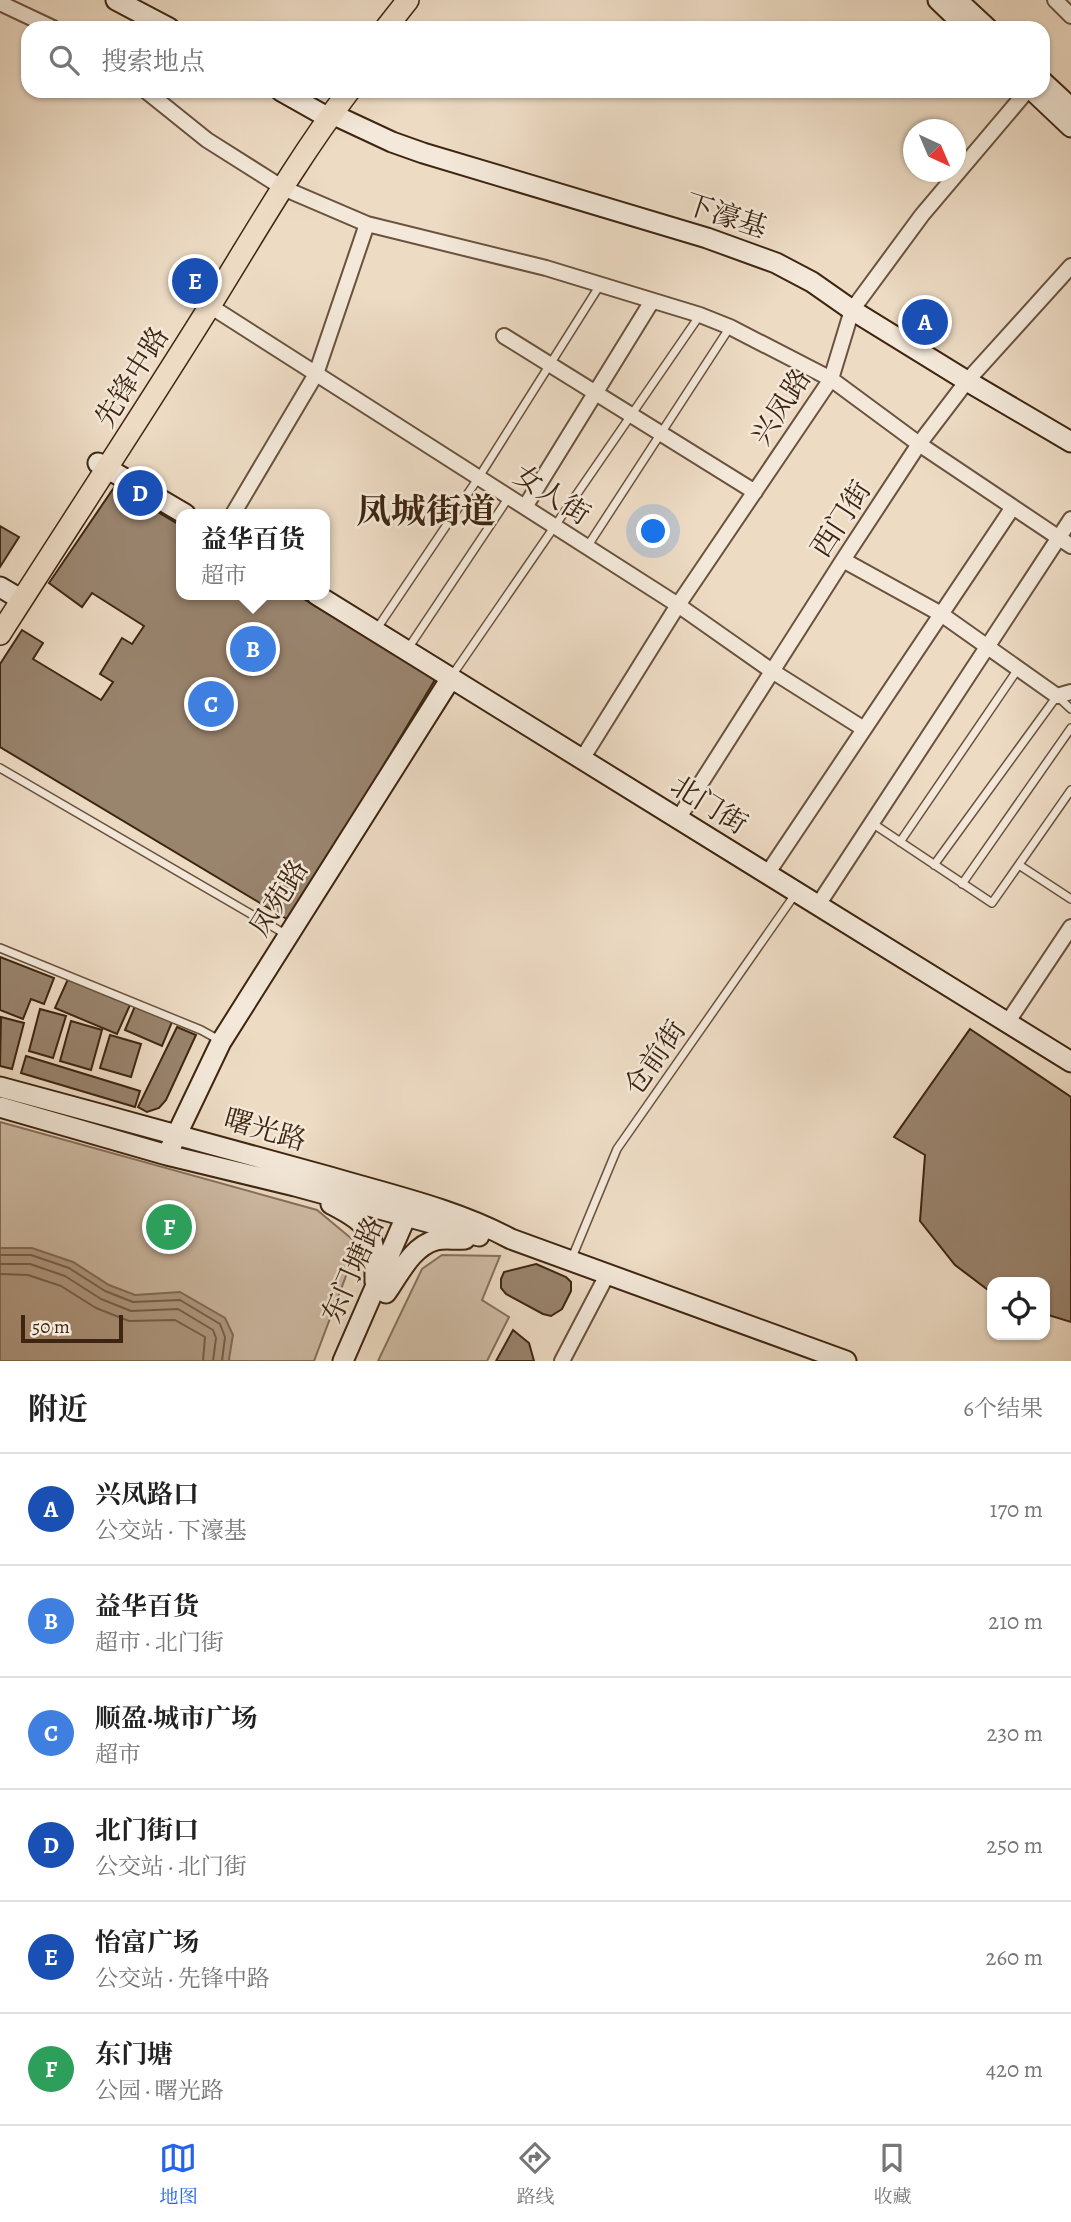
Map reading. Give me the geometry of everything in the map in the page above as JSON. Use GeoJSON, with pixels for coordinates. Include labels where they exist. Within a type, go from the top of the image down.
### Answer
{"type":"FeatureCollection","features":[{"type":"Feature","properties":{"kind":"main road"},"geometry":{"type":"LineString","coordinates":[[392,21],[408,0]]}},
{"type":"Feature","properties":{"kind":"main road"},"geometry":{"type":"LineString","coordinates":[[404,21],[420,0]]}},
{"type":"Feature","properties":{"kind":"main road","name":"先锋中路"},"geometry":{"type":"LineString","coordinates":[[103,465],[328,106]]}},
{"type":"Feature","properties":{"kind":"main road","name":"先锋中路"},"geometry":{"type":"LineString","coordinates":[[0,613],[210,306],[279,185]]}},
{"type":"Feature","properties":{"kind":"main road","name":"先锋中路"},"geometry":{"type":"LineString","coordinates":[[0,634],[11,594]]}},
{"type":"Feature","properties":{"kind":"street"},"geometry":{"type":"LineString","coordinates":[[116,0],[156,21]]}},
{"type":"Feature","properties":{"kind":"street"},"geometry":{"type":"LineString","coordinates":[[132,0],[171,21]]}},
{"type":"Feature","properties":{"kind":"street"},"geometry":{"type":"LineString","coordinates":[[938,0],[960,21]]}},
{"type":"Feature","properties":{"kind":"street"},"geometry":{"type":"LineString","coordinates":[[957,0],[979,21]]}},
{"type":"Feature","properties":{"kind":"street"},"geometry":{"type":"LineString","coordinates":[[1055,0],[1071,16]]}},
{"type":"Feature","properties":{"kind":"street"},"geometry":{"type":"LineString","coordinates":[[0,3],[38,21]]}},
{"type":"Feature","properties":{"kind":"street"},"geometry":{"type":"LineString","coordinates":[[1050,88],[1071,108]]}},
{"type":"Feature","properties":{"kind":"street"},"geometry":{"type":"LineString","coordinates":[[155,98],[207,140],[279,185],[367,224],[546,268],[730,327],[831,379],[919,444],[1065,542]]}},
{"type":"Feature","properties":{"kind":"street","name":"下濠基"},"geometry":{"type":"LineString","coordinates":[[303,98],[328,106],[392,142],[423,153],[707,238],[776,263],[813,282],[852,310],[1071,442]]}},
{"type":"Feature","properties":{"kind":"street","name":"兴凤路"},"geometry":{"type":"LineString","coordinates":[[582,759],[678,605],[831,379],[852,310],[922,215],[1021,98]]}},
{"type":"Feature","properties":{"kind":"street"},"geometry":{"type":"LineString","coordinates":[[1041,98],[1071,127]]}},
{"type":"Feature","properties":{"kind":"street"},"geometry":{"type":"LineString","coordinates":[[236,509],[316,373],[367,224]]}},
{"type":"Feature","properties":{"kind":"street","name":"西门街"},"geometry":{"type":"LineString","coordinates":[[678,819],[919,444],[967,381],[1071,266]]}},
{"type":"Feature","properties":{"kind":"street"},"geometry":{"type":"LineString","coordinates":[[525,507],[652,301]]}},
{"type":"Feature","properties":{"kind":"street","name":"女人街"},"geometry":{"type":"LineString","coordinates":[[210,306],[678,605],[772,671],[864,729]]}},
{"type":"Feature","properties":{"kind":"street"},"geometry":{"type":"LineString","coordinates":[[504,336],[755,492]]}},
{"type":"Feature","properties":{"kind":"street"},"geometry":{"type":"LineString","coordinates":[[103,465],[178,509]]}},
{"type":"Feature","properties":{"kind":"street"},"geometry":{"type":"LineString","coordinates":[[767,874],[1013,507]]}},
{"type":"Feature","properties":{"kind":"street"},"geometry":{"type":"LineString","coordinates":[[818,905],[988,647],[1065,542],[1071,519]]}},
{"type":"Feature","properties":{"kind":"street"},"geometry":{"type":"LineString","coordinates":[[843,560],[941,614],[1018,669],[1064,694]]}},
{"type":"Feature","properties":{"kind":"street","name":"北门街"},"geometry":{"type":"LineString","coordinates":[[325,600],[1071,1062]]}},
{"type":"Feature","properties":{"kind":"street","name":"凤苑路"},"geometry":{"type":"LineString","coordinates":[[167,1155],[221,1042],[450,678]]}},
{"type":"Feature","properties":{"kind":"street"},"geometry":{"type":"LineString","coordinates":[[1007,1023],[1071,927]]}},
{"type":"Feature","properties":{"kind":"street","name":"曙光路"},"geometry":{"type":"LineString","coordinates":[[0,1087],[211,1143],[415,1210],[479,1236],[511,1239]]}},
{"type":"Feature","properties":{"kind":"street","name":"曙光路"},"geometry":{"type":"LineString","coordinates":[[0,1107],[167,1155],[295,1186],[483,1225],[511,1239],[607,1275],[846,1361]]}},
{"type":"Feature","properties":{"kind":"street"},"geometry":{"type":"LineString","coordinates":[[295,1186],[364,1224],[374,1244],[381,1291]]}},
{"type":"Feature","properties":{"kind":"street","name":"东门塘路"},"geometry":{"type":"LineString","coordinates":[[356,1361],[381,1291],[415,1210]]}},
{"type":"Feature","properties":{"kind":"street"},"geometry":{"type":"LineString","coordinates":[[381,1291],[424,1246],[436,1240],[479,1236]]}},
{"type":"Feature","properties":{"kind":"street"},"geometry":{"type":"LineString","coordinates":[[562,1361],[607,1275]]}},
{"type":"Feature","properties":{"kind":"street","name":"东门塘路"},"geometry":{"type":"LineString","coordinates":[[343,1361],[381,1291]]}},
{"type":"Feature","properties":{"kind":"lane"},"geometry":{"type":"LineString","coordinates":[[375,631],[479,477],[600,284]]}},
{"type":"Feature","properties":{"kind":"lane"},"geometry":{"type":"LineString","coordinates":[[450,678],[700,316]]}},
{"type":"Feature","properties":{"kind":"lane"},"geometry":{"type":"LineString","coordinates":[[587,547],[730,327]]}},
{"type":"Feature","properties":{"kind":"lane"},"geometry":{"type":"LineString","coordinates":[[407,651],[509,497]]}},
{"type":"Feature","properties":{"kind":"lane"},"geometry":{"type":"LineString","coordinates":[[900,842],[1018,669]]}},
{"type":"Feature","properties":{"kind":"lane"},"geometry":{"type":"LineString","coordinates":[[934,865],[1064,694],[1071,709]]}},
{"type":"Feature","properties":{"kind":"lane"},"geometry":{"type":"LineString","coordinates":[[962,884],[1071,728]]}},
{"type":"Feature","properties":{"kind":"lane"},"geometry":{"type":"LineString","coordinates":[[0,768],[288,936]]}},
{"type":"Feature","properties":{"kind":"lane"},"geometry":{"type":"LineString","coordinates":[[872,823],[992,903],[1071,790]]}},
{"type":"Feature","properties":{"kind":"lane"},"geometry":{"type":"LineString","coordinates":[[1019,865],[1071,899]]}},
{"type":"Feature","properties":{"kind":"lane","name":"仓前街"},"geometry":{"type":"LineString","coordinates":[[571,1261],[617,1149],[796,892]]}},
{"type":"Feature","properties":{"kind":"lane"},"geometry":{"type":"LineString","coordinates":[[0,948],[201,1030],[221,1042]]}},
{"type":"Feature","properties":{"kind":"shaded area"},"geometry":{"type":"Polygon","coordinates":[[[0,1122],[317,1210],[358,1244],[314,1361],[0,1361],[0,1122]]]}},
{"type":"Feature","properties":{"kind":"shaded area"},"geometry":{"type":"Polygon","coordinates":[[[442,1255],[500,1256],[482,1300],[509,1317],[487,1361],[378,1361],[422,1269],[442,1255]]]}},
{"type":"Feature","properties":{"kind":"water"},"geometry":{"type":"Polygon","coordinates":[[[0,1248],[32,1248],[73,1262],[109,1285],[135,1295],[180,1292],[225,1318],[233,1335],[230,1361],[0,1361],[0,1248]]]}},
{"type":"Feature","properties":{"kind":"building"},"geometry":{"type":"Polygon","coordinates":[[[115,486],[176,523],[176,600],[305,600],[436,678],[290,921],[0,747],[0,664],[22,630],[43,643],[33,659],[101,700],[113,682],[100,674],[122,638],[132,644],[144,626],[92,593],[82,607],[49,583],[115,486]]]}},
{"type":"Feature","properties":{"kind":"building"},"geometry":{"type":"Polygon","coordinates":[[[0,526],[19,537],[0,567],[0,526]]]}},
{"type":"Feature","properties":{"kind":"building"},"geometry":{"type":"Polygon","coordinates":[[[0,957],[54,978],[44,1004],[31,999],[23,1019],[0,1010],[0,957]]]}},
{"type":"Feature","properties":{"kind":"building"},"geometry":{"type":"Polygon","coordinates":[[[68,979],[130,1005],[117,1034],[55,1008],[68,979]]]}},
{"type":"Feature","properties":{"kind":"building"},"geometry":{"type":"Polygon","coordinates":[[[135,1006],[172,1022],[162,1046],[125,1030],[135,1006]]]}},
{"type":"Feature","properties":{"kind":"building"},"geometry":{"type":"Polygon","coordinates":[[[40,1009],[66,1016],[53,1058],[29,1051],[40,1009]]]}},
{"type":"Feature","properties":{"kind":"building"},"geometry":{"type":"Polygon","coordinates":[[[1,1017],[24,1023],[12,1069],[0,1066],[1,1017]]]}},
{"type":"Feature","properties":{"kind":"building"},"geometry":{"type":"Polygon","coordinates":[[[71,1021],[102,1030],[91,1070],[60,1061],[71,1021]]]}},
{"type":"Feature","properties":{"kind":"building"},"geometry":{"type":"Polygon","coordinates":[[[177,1027],[196,1035],[166,1100],[159,1108],[147,1112],[138,1107],[177,1027]]]}},
{"type":"Feature","properties":{"kind":"building"},"geometry":{"type":"Polygon","coordinates":[[[970,1029],[1071,1097],[1071,1322],[1050,1316],[1050,1277],[987,1277],[987,1289],[955,1265],[920,1221],[925,1155],[894,1137],[970,1029]]]}},
{"type":"Feature","properties":{"kind":"building"},"geometry":{"type":"Polygon","coordinates":[[[110,1035],[141,1044],[131,1077],[100,1068],[110,1035]]]}},
{"type":"Feature","properties":{"kind":"building"},"geometry":{"type":"Polygon","coordinates":[[[26,1056],[140,1091],[135,1107],[21,1073],[26,1056]]]}},
{"type":"Feature","properties":{"kind":"building"},"geometry":{"type":"Polygon","coordinates":[[[536,1264],[566,1277],[571,1282],[571,1291],[562,1309],[551,1316],[506,1294],[501,1288],[504,1272],[536,1264]]]}},
{"type":"Feature","properties":{"kind":"building"},"geometry":{"type":"Polygon","coordinates":[[[513,1330],[529,1343],[534,1361],[496,1361],[513,1330]]]}},
{"type":"Feature","properties":{"kind":"place","name":"怡富广场"},"geometry":{"type":"Point","coordinates":[195,281]}},
{"type":"Feature","properties":{"kind":"place","name":"兴凤路口"},"geometry":{"type":"Point","coordinates":[925,322]}},
{"type":"Feature","properties":{"kind":"place","name":"北门街口"},"geometry":{"type":"Point","coordinates":[140,493]}},
{"type":"Feature","properties":{"kind":"place","name":"益华百货"},"geometry":{"type":"Point","coordinates":[253,649]}},
{"type":"Feature","properties":{"kind":"place","name":"顺盈·城市广场"},"geometry":{"type":"Point","coordinates":[211,704]}},
{"type":"Feature","properties":{"kind":"place","name":"东门塘"},"geometry":{"type":"Point","coordinates":[169,1227]}},
{"type":"Feature","properties":{"kind":"district","name":"凤城街道"},"geometry":{"type":"Point","coordinates":[426,511]}}]}
